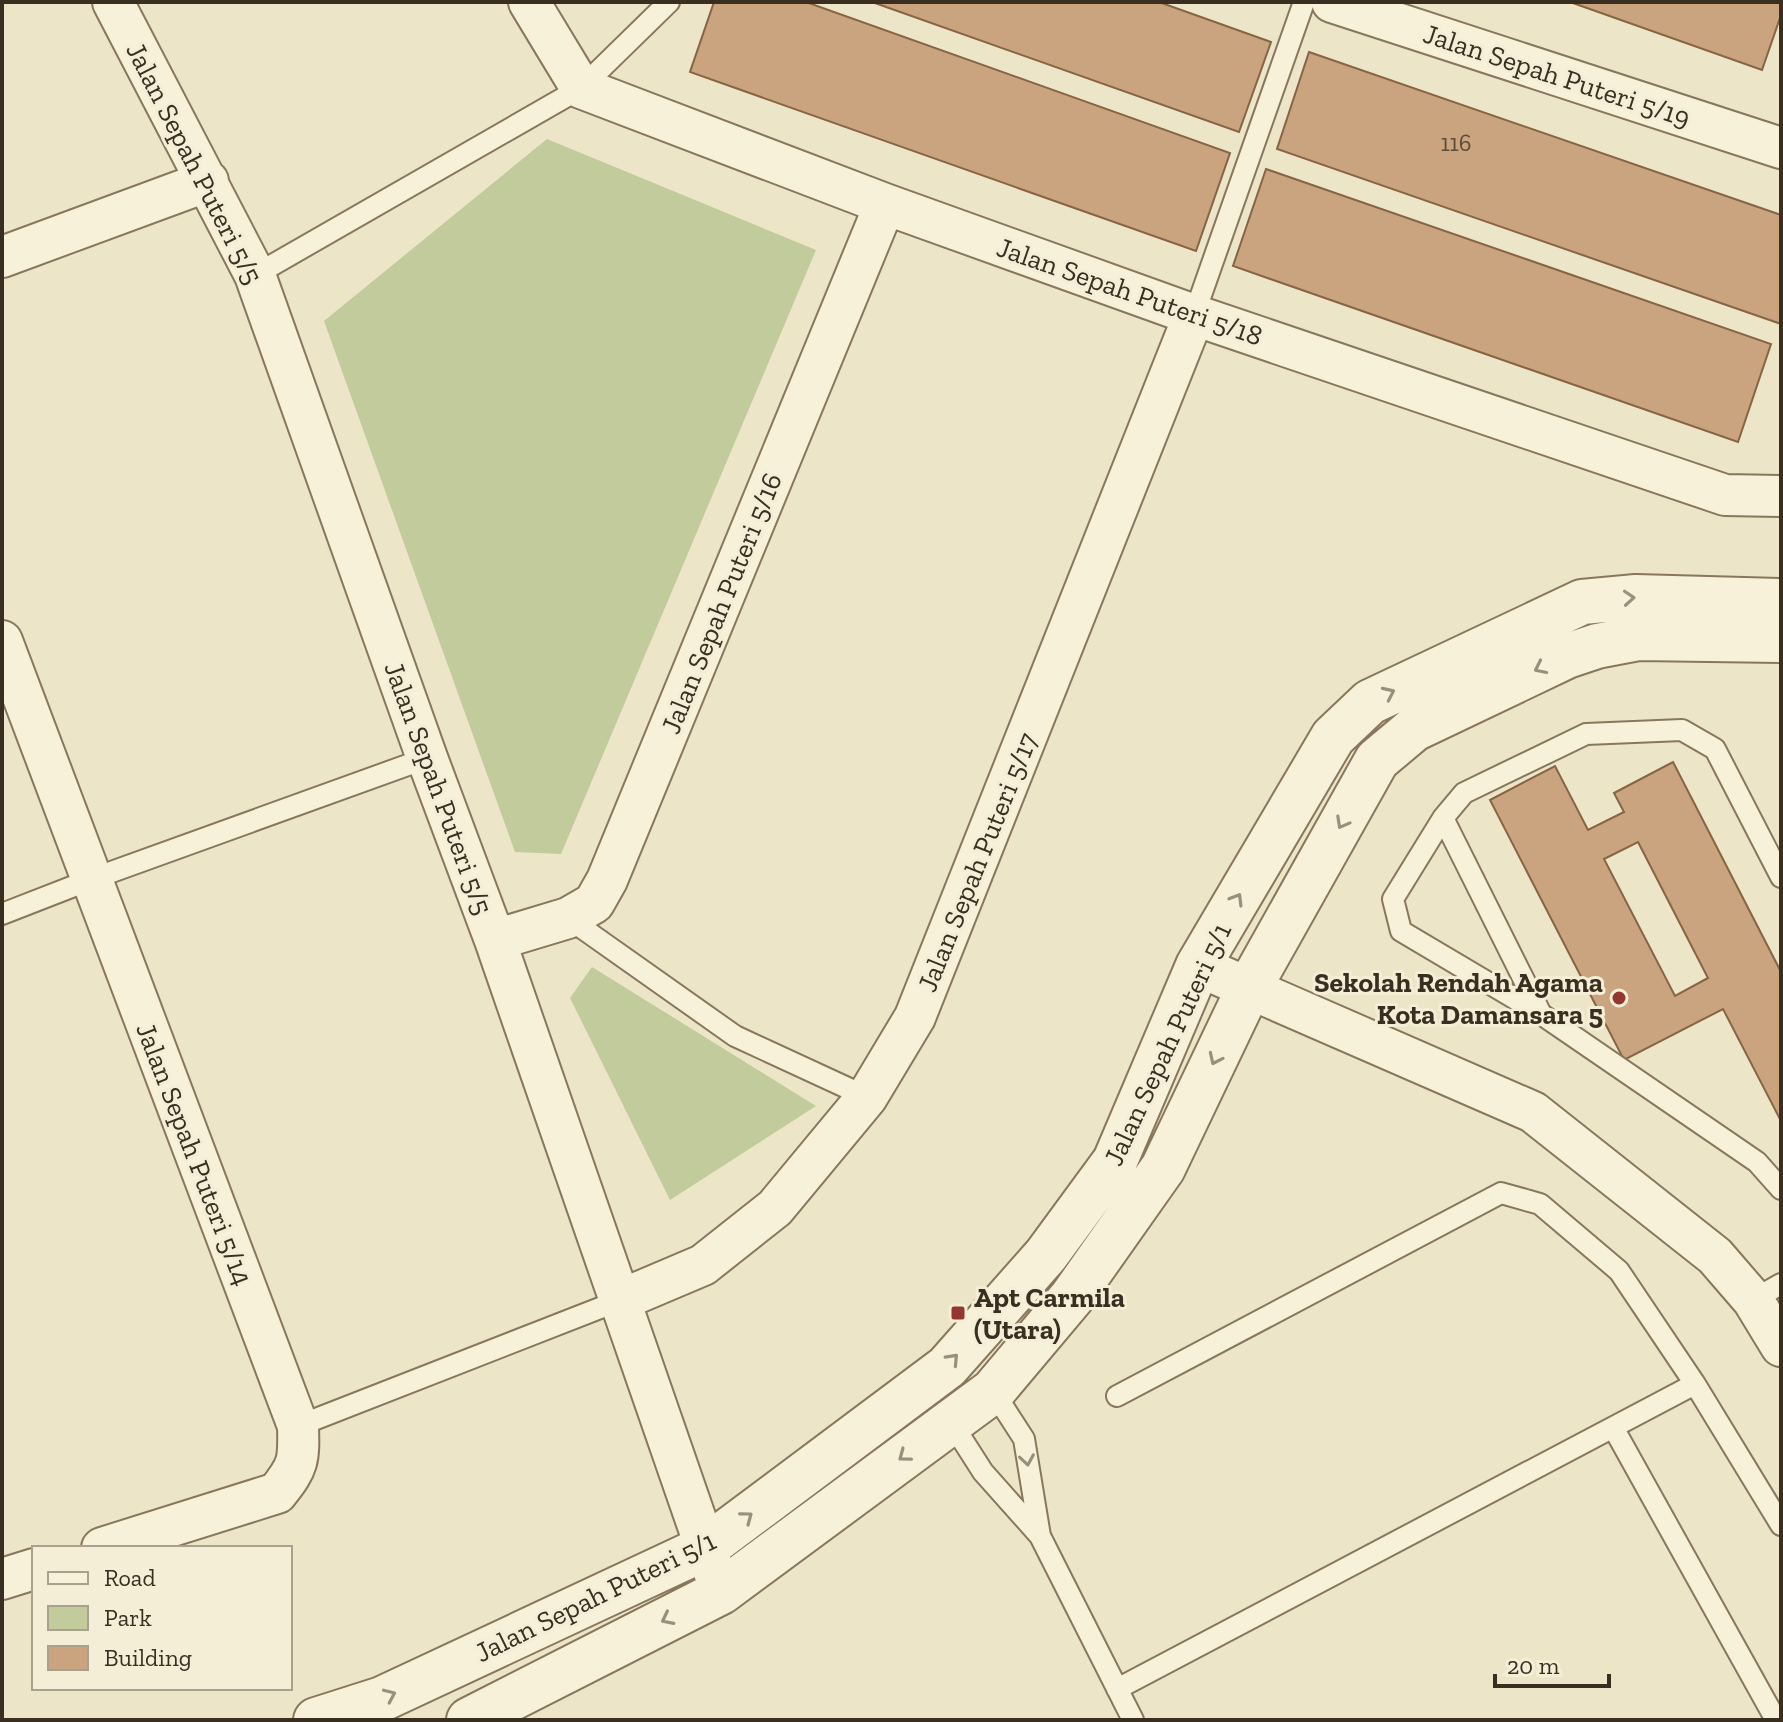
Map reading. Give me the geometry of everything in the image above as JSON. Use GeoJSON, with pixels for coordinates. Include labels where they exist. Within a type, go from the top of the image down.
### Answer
{"type":"FeatureCollection","features":[{"type":"Feature","properties":{"kind":"street","name":"Jalan Sepah Puteri 5/5"},"geometry":{"type":"LineString","coordinates":[[113,2],[255,275],[495,940],[721,1592]]}},
{"type":"Feature","properties":{"kind":"street"},"geometry":{"type":"LineString","coordinates":[[529,2],[581,88]]}},
{"type":"Feature","properties":{"kind":"street","name":"Jalan Sepah Puteri 5/19"},"geometry":{"type":"LineString","coordinates":[[1332,2],[1781,148]]}},
{"type":"Feature","properties":{"kind":"street","name":"Jalan Sepah Puteri 5/18"},"geometry":{"type":"LineString","coordinates":[[581,88],[885,204],[1194,315],[1725,495],[1781,496]]}},
{"type":"Feature","properties":{"kind":"street"},"geometry":{"type":"LineString","coordinates":[[2,257],[208,181]]}},
{"type":"Feature","properties":{"kind":"street","name":"Jalan Sepah Puteri 5/16"},"geometry":{"type":"LineString","coordinates":[[495,940],[568,918],[594,903],[607,880],[885,204]]}},
{"type":"Feature","properties":{"kind":"street","name":"Jalan Sepah Puteri 5/17"},"geometry":{"type":"LineString","coordinates":[[618,1301],[703,1265],[775,1208],[867,1097],[915,1017],[1194,315]]}},
{"type":"Feature","properties":{"kind":"street","name":"Jalan Sepah Puteri 5/1"},"geometry":{"type":"LineString","coordinates":[[316,1720],[382,1699],[705,1548],[947,1367],[1046,1255],[1115,1161],[1198,966],[1333,737],[1370,702],[1582,602],[1636,597],[1781,601]]}},
{"type":"Feature","properties":{"kind":"street"},"geometry":{"type":"LineString","coordinates":[[469,1720],[721,1592],[993,1391],[1072,1297],[1163,1168],[1249,988],[1377,760],[1414,729],[1567,656],[1597,646],[1639,638],[1781,640]]}},
{"type":"Feature","properties":{"kind":"street","name":"Jalan Sepah Puteri 5/14"},"geometry":{"type":"LineString","coordinates":[[2,641],[298,1426],[299,1459],[277,1493],[108,1546]]}},
{"type":"Feature","properties":{"kind":"street"},"geometry":{"type":"LineString","coordinates":[[1198,966],[1533,1112],[1715,1256],[1767,1292],[1781,1346]]}},
{"type":"Feature","properties":{"kind":"street"},"geometry":{"type":"LineString","coordinates":[[2,1579],[32,1570]]}},
{"type":"Feature","properties":{"kind":"lane"},"geometry":{"type":"LineString","coordinates":[[255,275],[581,88],[669,2]]}},
{"type":"Feature","properties":{"kind":"lane"},"geometry":{"type":"LineString","coordinates":[[1194,315],[1304,2]]}},
{"type":"Feature","properties":{"kind":"lane"},"geometry":{"type":"LineString","coordinates":[[1781,877],[1715,749],[1682,730],[1586,734],[1464,793],[1443,818],[1393,899],[1401,931],[1541,1014],[1757,1162],[1781,1189]]}},
{"type":"Feature","properties":{"kind":"lane"},"geometry":{"type":"LineString","coordinates":[[2,914],[427,758]]}},
{"type":"Feature","properties":{"kind":"lane"},"geometry":{"type":"LineString","coordinates":[[1443,818],[1541,1014]]}},
{"type":"Feature","properties":{"kind":"lane"},"geometry":{"type":"LineString","coordinates":[[568,918],[735,1036],[867,1097]]}},
{"type":"Feature","properties":{"kind":"lane"},"geometry":{"type":"LineString","coordinates":[[1117,1396],[1501,1193],[1540,1204],[1619,1271],[1695,1384],[1781,1525]]}},
{"type":"Feature","properties":{"kind":"lane"},"geometry":{"type":"LineString","coordinates":[[298,1426],[618,1301]]}},
{"type":"Feature","properties":{"kind":"lane"},"geometry":{"type":"LineString","coordinates":[[1117,1689],[1695,1384]]}},
{"type":"Feature","properties":{"kind":"lane"},"geometry":{"type":"LineString","coordinates":[[993,1391],[1024,1439],[1040,1536]]}},
{"type":"Feature","properties":{"kind":"lane"},"geometry":{"type":"LineString","coordinates":[[951,1422],[983,1472],[1040,1536],[1133,1720]]}},
{"type":"Feature","properties":{"kind":"lane"},"geometry":{"type":"LineString","coordinates":[[1614,1429],[1776,1720]]}},
{"type":"Feature","properties":{"kind":"green space"},"geometry":{"type":"Polygon","coordinates":[[[547,139],[816,250],[561,854],[515,852],[324,321],[547,139]]]}},
{"type":"Feature","properties":{"kind":"green space"},"geometry":{"type":"Polygon","coordinates":[[[592,967],[816,1106],[670,1200],[570,998],[592,967]]]}},
{"type":"Feature","properties":{"kind":"building"},"geometry":{"type":"Polygon","coordinates":[[[714,2],[806,2],[1230,153],[1196,251],[690,72],[714,2]]]}},
{"type":"Feature","properties":{"kind":"building"},"geometry":{"type":"Polygon","coordinates":[[[872,2],[1159,2],[1271,42],[1239,132],[872,2]]]}},
{"type":"Feature","properties":{"kind":"building"},"geometry":{"type":"Polygon","coordinates":[[[1570,2],[1781,2],[1781,15],[1762,70],[1570,2]]]}},
{"type":"Feature","properties":{"kind":"building"},"geometry":{"type":"Polygon","coordinates":[[[1309,52],[1781,215],[1781,324],[1277,149],[1309,52]]]}},
{"type":"Feature","properties":{"kind":"building"},"geometry":{"type":"Polygon","coordinates":[[[1266,169],[1771,344],[1738,442],[1233,266],[1266,169]]]}},
{"type":"Feature","properties":{"kind":"building"},"geometry":{"type":"Polygon","coordinates":[[[1673,762],[1781,972],[1781,1121],[1723,1009],[1624,1060],[1490,800],[1555,766],[1588,830],[1624,812],[1614,793],[1673,762]],[[1638,842],[1604,859],[1675,996],[1708,978],[1638,842]]]}},
{"type":"Feature","properties":{"kind":"place","name":"Sekolah Rendah Agama Kota Damansara 5"},"geometry":{"type":"Point","coordinates":[1619,998]}},
{"type":"Feature","properties":{"kind":"place","name":"Apt Carmila (Utara)"},"geometry":{"type":"Point","coordinates":[958,1313]}}]}
